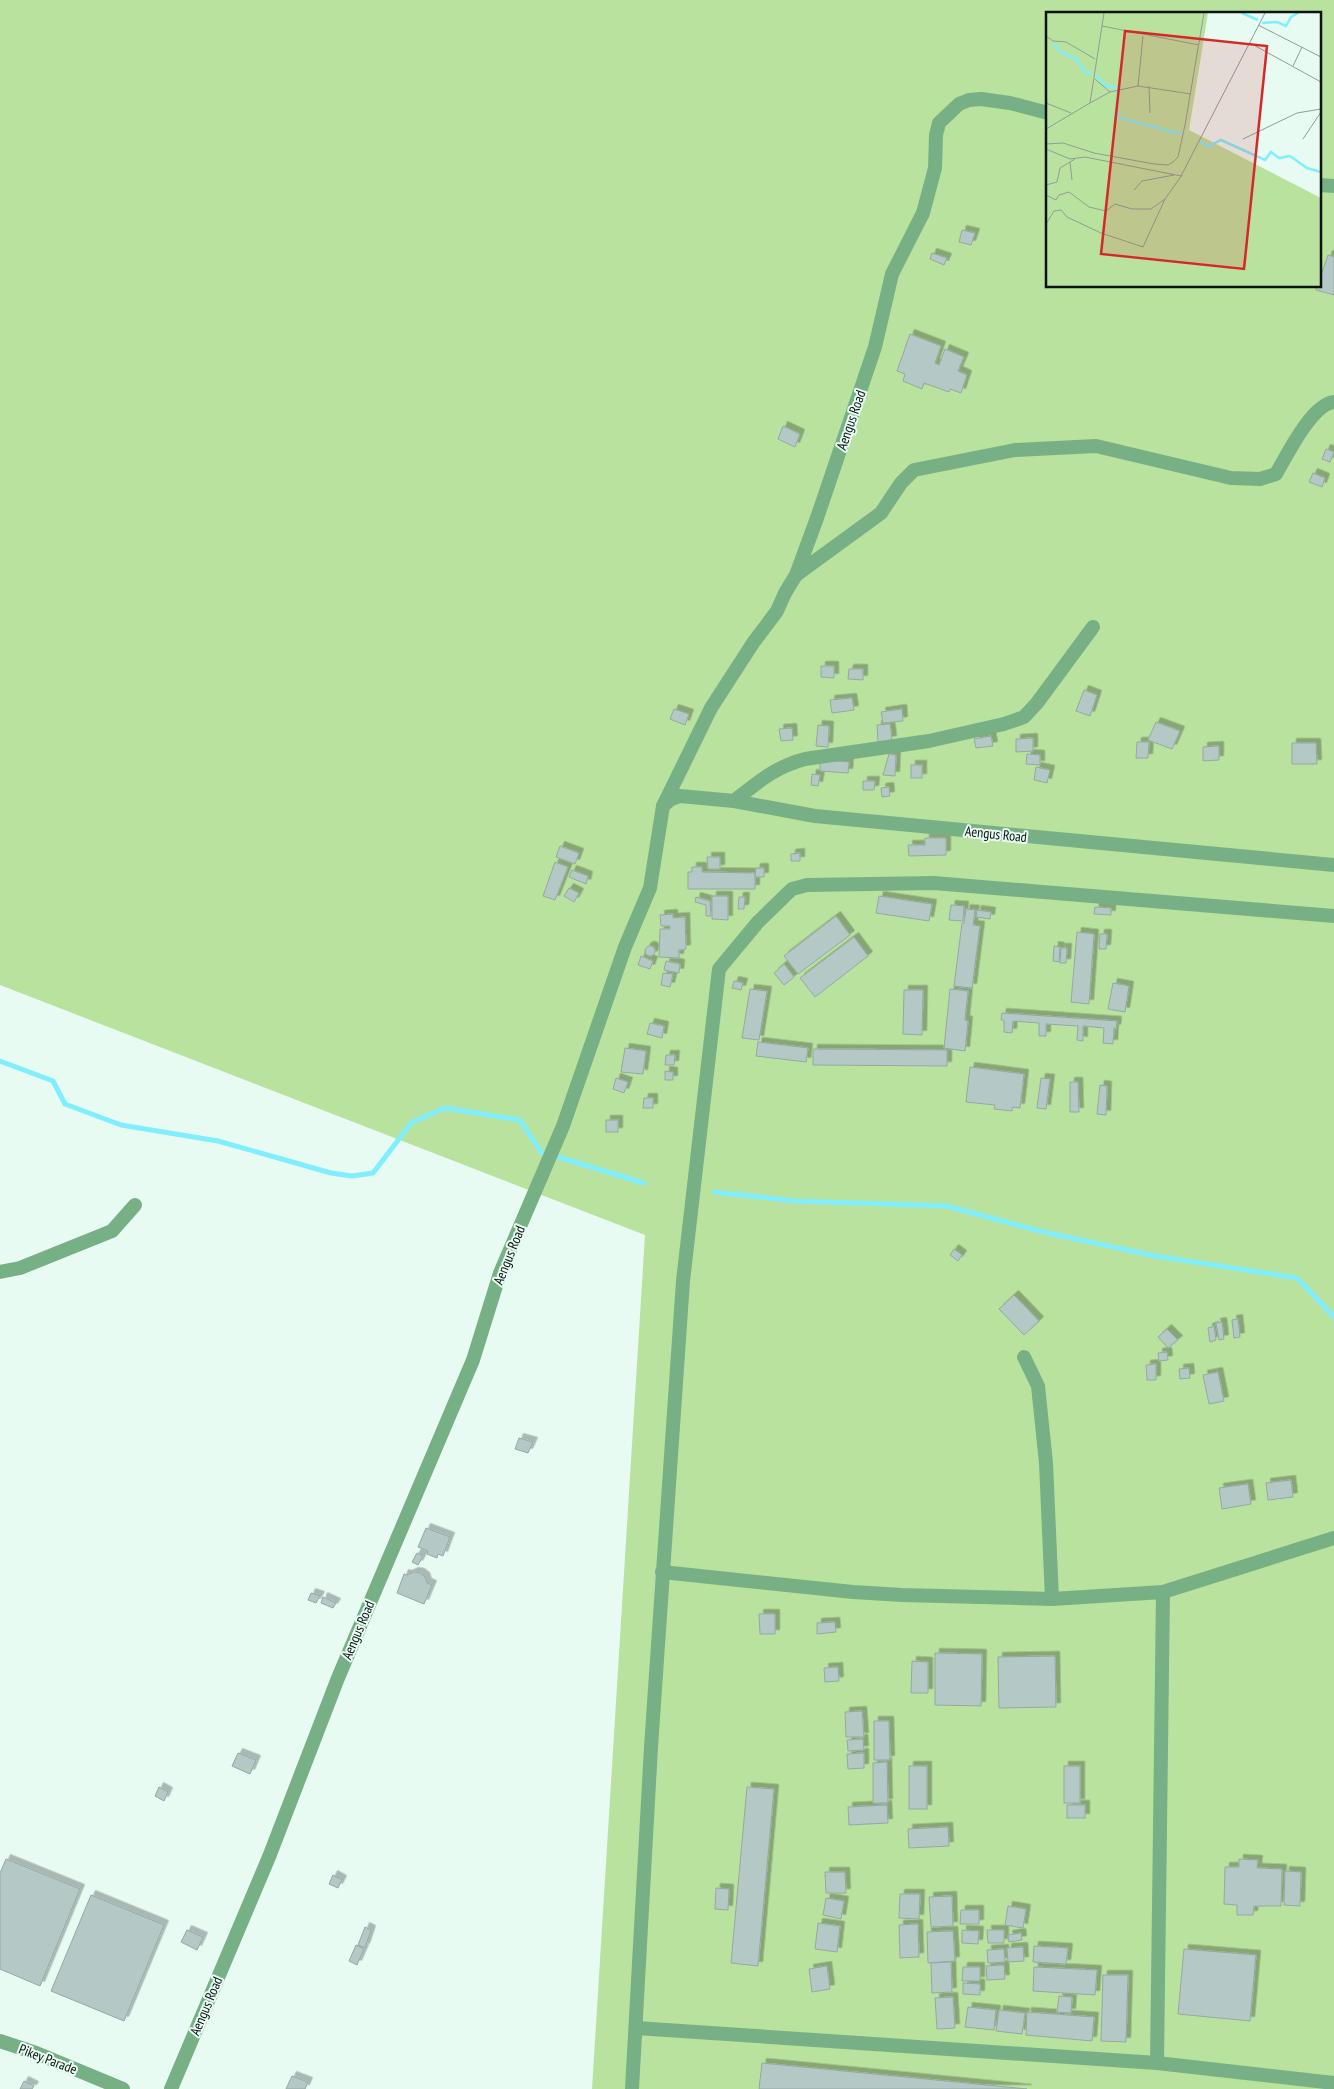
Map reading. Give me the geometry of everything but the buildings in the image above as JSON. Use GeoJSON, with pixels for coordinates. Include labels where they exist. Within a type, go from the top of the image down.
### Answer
{"type":"FeatureCollection","features":[{"type":"Feature","properties":{"kind":"street","name":"Aengus Road"},"geometry":{"type":"LineString","coordinates":[[171,2089],[269,1856],[341,1669],[470,1367],[480,1342],[500,1272],[556,1144],[625,947],[650,888],[663,806],[711,708],[752,643],[777,611],[796,575],[873,355],[892,274],[923,213],[934,168],[936,135],[940,123],[959,104],[969,100],[981,99],[1010,102],[1046,112]]}},
{"type":"Feature","properties":{"kind":"street"},"geometry":{"type":"LineString","coordinates":[[796,575],[881,513],[901,483],[914,470],[1014,450],[1096,446],[1231,478],[1260,479],[1276,474],[1295,442],[1317,411],[1322,406],[1334,402]]}},
{"type":"Feature","properties":{"kind":"street"},"geometry":{"type":"LineString","coordinates":[[734,801],[771,772],[787,764],[805,759],[929,740],[1004,724],[1024,717],[1037,703],[1093,627]]}},
{"type":"Feature","properties":{"kind":"street","name":"Aengus Road"},"geometry":{"type":"LineString","coordinates":[[663,806],[670,799],[680,796],[734,801],[815,816],[1334,865]]}},
{"type":"Feature","properties":{"kind":"street"},"geometry":{"type":"LineString","coordinates":[[632,2089],[650,1746],[683,1281],[719,969],[765,915],[792,889],[807,885],[934,883],[1334,916]]}},
{"type":"Feature","properties":{"kind":"street"},"geometry":{"type":"LineString","coordinates":[[0,1272],[20,1268],[112,1231],[136,1205]]}},
{"type":"Feature","properties":{"kind":"street"},"geometry":{"type":"LineString","coordinates":[[1024,1357],[1038,1386],[1046,1463],[1052,1599]]}},
{"type":"Feature","properties":{"kind":"street"},"geometry":{"type":"LineString","coordinates":[[662,1572],[902,1595],[1052,1599],[1162,1592],[1334,1538]]}},
{"type":"Feature","properties":{"kind":"street"},"geometry":{"type":"LineString","coordinates":[[1157,2063],[1162,1592]]}},
{"type":"Feature","properties":{"kind":"street"},"geometry":{"type":"LineString","coordinates":[[636,2028],[1157,2063],[1334,2083]]}},
{"type":"Feature","properties":{"kind":"street","name":"Pikey Parade"},"geometry":{"type":"LineString","coordinates":[[0,2041],[36,2053],[123,2089]]}},
{"type":"Feature","properties":{"kind":"green space"},"geometry":{"type":"Polygon","coordinates":[[[0,0],[1334,0],[1334,2089],[592,2089],[645,1235],[0,985],[0,0]]]}},
{"type":"Feature","properties":{"kind":"waterway"},"geometry":{"type":"LineString","coordinates":[[0,1061],[53,1081],[65,1104],[121,1125],[218,1141],[331,1173],[352,1176],[373,1173],[412,1122],[445,1108],[520,1120],[541,1152],[644,1183]]}},
{"type":"Feature","properties":{"kind":"waterway"},"geometry":{"type":"LineString","coordinates":[[714,1192],[795,1201],[947,1206],[1039,1231],[1155,1256],[1297,1278],[1334,1317]]}}]}
